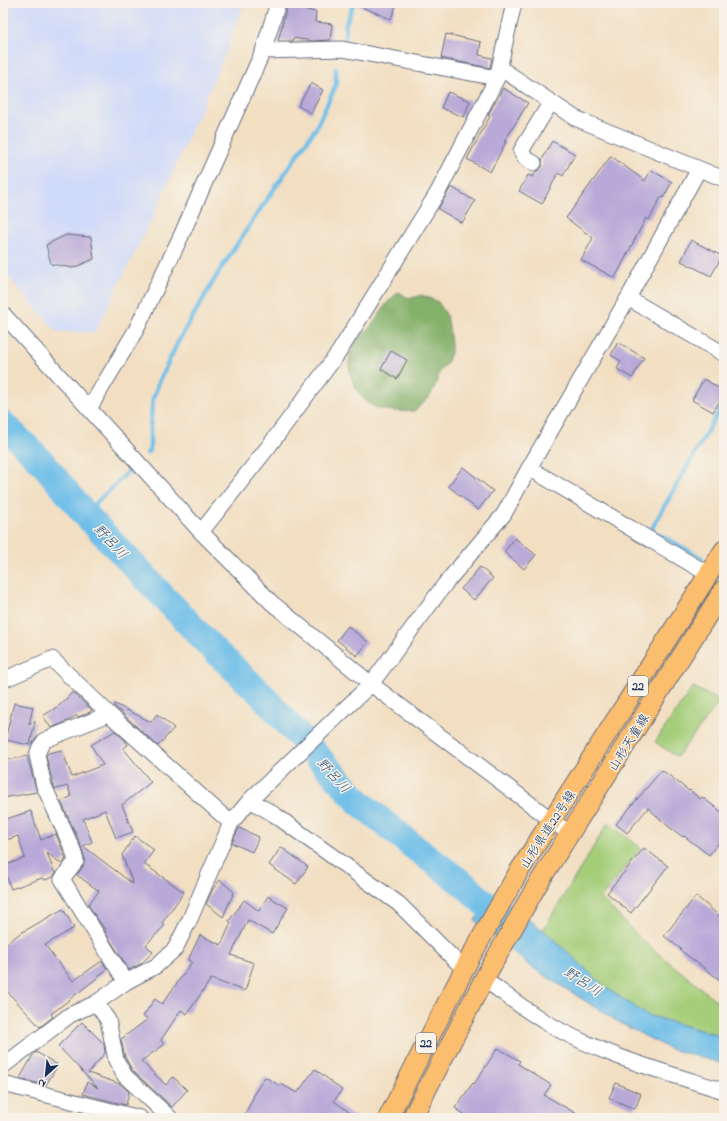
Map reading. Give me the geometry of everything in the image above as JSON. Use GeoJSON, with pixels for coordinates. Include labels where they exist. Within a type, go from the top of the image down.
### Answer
{"type":"FeatureCollection","features":[{"type":"Feature","properties":{"kind":"main road","name":"山形県道22号線"},"geometry":{"type":"LineString","coordinates":[[388,1118],[467,962],[518,873],[724,550]]}},
{"type":"Feature","properties":{"kind":"main road","name":"山形天童線"},"geometry":{"type":"LineString","coordinates":[[570,834],[724,588]]}},
{"type":"Feature","properties":{"kind":"main road","name":"山形県道22号線"},"geometry":{"type":"LineString","coordinates":[[412,1118],[487,973],[536,887],[570,834]]}},
{"type":"Feature","properties":{"kind":"street"},"geometry":{"type":"LineString","coordinates":[[90,409],[136,330],[181,236],[263,51],[278,3]]}},
{"type":"Feature","properties":{"kind":"street"},"geometry":{"type":"LineString","coordinates":[[201,532],[269,446],[339,352],[438,192],[498,73],[514,3]]}},
{"type":"Feature","properties":{"kind":"street"},"geometry":{"type":"LineString","coordinates":[[263,51],[342,49],[498,73],[551,102],[575,118],[724,179]]}},
{"type":"Feature","properties":{"kind":"street"},"geometry":{"type":"LineString","coordinates":[[534,163],[526,160],[521,151],[551,102]]}},
{"type":"Feature","properties":{"kind":"street"},"geometry":{"type":"LineString","coordinates":[[3,1066],[70,1015],[96,1003],[126,982],[156,966],[175,949],[190,919],[230,824],[250,800],[371,684],[445,584],[504,514],[529,468],[628,298],[699,169]]}},
{"type":"Feature","properties":{"kind":"street"},"geometry":{"type":"LineString","coordinates":[[628,298],[724,354]]}},
{"type":"Feature","properties":{"kind":"street"},"geometry":{"type":"LineString","coordinates":[[3,314],[201,532],[272,603],[371,684],[570,834]]}},
{"type":"Feature","properties":{"kind":"street"},"geometry":{"type":"LineString","coordinates":[[529,468],[708,574]]}},
{"type":"Feature","properties":{"kind":"street"},"geometry":{"type":"LineString","coordinates":[[3,680],[52,659],[109,714],[230,824]]}},
{"type":"Feature","properties":{"kind":"street"},"geometry":{"type":"LineString","coordinates":[[109,714],[45,740],[37,755],[44,786],[73,850],[76,861],[62,879],[126,982]]}},
{"type":"Feature","properties":{"kind":"street"},"geometry":{"type":"LineString","coordinates":[[250,800],[275,815],[398,904],[467,962]]}},
{"type":"Feature","properties":{"kind":"street"},"geometry":{"type":"LineString","coordinates":[[487,973],[547,1023],[573,1037],[654,1069],[724,1091]]}},
{"type":"Feature","properties":{"kind":"street"},"geometry":{"type":"LineString","coordinates":[[96,1003],[108,1020],[116,1060],[125,1076],[170,1118]]}},
{"type":"Feature","properties":{"kind":"street"},"geometry":{"type":"LineString","coordinates":[[3,1084],[140,1118]]}},
{"type":"Feature","properties":{"kind":"shaded area"},"geometry":{"type":"Polygon","coordinates":[[[3,3],[244,3],[229,45],[158,206],[95,332],[57,332],[3,271],[3,3]]]}},
{"type":"Feature","properties":{"kind":"green space"},"geometry":{"type":"Polygon","coordinates":[[[399,292],[406,297],[413,298],[422,295],[438,302],[447,316],[449,326],[451,353],[447,363],[440,371],[434,389],[428,399],[414,411],[384,410],[368,403],[357,390],[350,373],[350,356],[356,342],[372,325],[387,304],[399,292]]]}},
{"type":"Feature","properties":{"kind":"green space"},"geometry":{"type":"Polygon","coordinates":[[[693,687],[720,701],[677,757],[655,742],[693,687]]]}},
{"type":"Feature","properties":{"kind":"green space"},"geometry":{"type":"Polygon","coordinates":[[[608,823],[641,848],[601,898],[643,941],[724,1007],[724,1037],[647,1015],[606,988],[543,930],[608,823]]]}},
{"type":"Feature","properties":{"kind":"water"},"geometry":{"type":"Polygon","coordinates":[[[496,893],[548,934],[606,988],[647,1015],[724,1037],[724,1064],[670,1049],[620,1023],[530,966],[475,920],[496,893]]]}},
{"type":"Feature","properties":{"kind":"building"},"geometry":{"type":"Polygon","coordinates":[[[352,3],[397,3],[391,19],[352,3]]]}},
{"type":"Feature","properties":{"kind":"building"},"geometry":{"type":"Polygon","coordinates":[[[287,6],[316,12],[315,22],[332,24],[330,40],[313,41],[293,38],[293,41],[278,41],[287,6]]]}},
{"type":"Feature","properties":{"kind":"building"},"geometry":{"type":"Polygon","coordinates":[[[446,34],[481,42],[479,55],[492,58],[490,68],[441,58],[446,34]]]}},
{"type":"Feature","properties":{"kind":"building"},"geometry":{"type":"Polygon","coordinates":[[[311,83],[323,90],[311,113],[298,106],[311,83]]]}},
{"type":"Feature","properties":{"kind":"building"},"geometry":{"type":"Polygon","coordinates":[[[503,88],[528,103],[504,142],[506,142],[490,172],[467,159],[503,88]]]}},
{"type":"Feature","properties":{"kind":"building"},"geometry":{"type":"Polygon","coordinates":[[[448,92],[470,101],[464,117],[441,108],[448,92]]]}},
{"type":"Feature","properties":{"kind":"building"},"geometry":{"type":"Polygon","coordinates":[[[552,141],[575,154],[563,176],[558,173],[542,204],[519,191],[528,175],[533,177],[542,167],[542,160],[552,141]]]}},
{"type":"Feature","properties":{"kind":"building"},"geometry":{"type":"Polygon","coordinates":[[[611,156],[645,181],[651,170],[672,182],[663,198],[661,197],[649,220],[646,218],[615,278],[581,260],[593,238],[566,218],[611,156]]]}},
{"type":"Feature","properties":{"kind":"building"},"geometry":{"type":"Polygon","coordinates":[[[451,187],[475,201],[462,223],[438,209],[451,187]]]}},
{"type":"Feature","properties":{"kind":"building"},"geometry":{"type":"Polygon","coordinates":[[[66,235],[91,237],[94,259],[73,268],[51,264],[46,245],[66,235]]]}},
{"type":"Feature","properties":{"kind":"building"},"geometry":{"type":"Polygon","coordinates":[[[691,240],[722,256],[711,276],[681,261],[691,240]]]}},
{"type":"Feature","properties":{"kind":"building"},"geometry":{"type":"Polygon","coordinates":[[[618,342],[644,358],[632,378],[617,369],[621,361],[611,355],[618,342]]]}},
{"type":"Feature","properties":{"kind":"building"},"geometry":{"type":"Polygon","coordinates":[[[391,351],[407,360],[397,379],[381,369],[391,351]]]}},
{"type":"Feature","properties":{"kind":"building"},"geometry":{"type":"Polygon","coordinates":[[[704,379],[724,391],[724,394],[713,412],[692,400],[704,379]]]}},
{"type":"Feature","properties":{"kind":"building"},"geometry":{"type":"Polygon","coordinates":[[[463,467],[493,491],[478,510],[448,486],[463,467]]]}},
{"type":"Feature","properties":{"kind":"building"},"geometry":{"type":"Polygon","coordinates":[[[515,538],[536,555],[524,569],[504,552],[515,538]]]}},
{"type":"Feature","properties":{"kind":"building"},"geometry":{"type":"Polygon","coordinates":[[[480,567],[493,578],[474,600],[461,589],[480,567]]]}},
{"type":"Feature","properties":{"kind":"building"},"geometry":{"type":"Polygon","coordinates":[[[348,626],[368,642],[357,656],[337,640],[348,626]]]}},
{"type":"Feature","properties":{"kind":"building"},"geometry":{"type":"Polygon","coordinates":[[[73,692],[92,710],[78,717],[77,715],[68,721],[51,728],[43,716],[60,705],[73,692]]]}},
{"type":"Feature","properties":{"kind":"building"},"geometry":{"type":"Polygon","coordinates":[[[14,703],[33,707],[29,725],[35,721],[30,745],[5,740],[14,703]]]}},
{"type":"Feature","properties":{"kind":"building"},"geometry":{"type":"Polygon","coordinates":[[[115,704],[151,722],[157,714],[174,728],[158,746],[114,706],[115,704]]]}},
{"type":"Feature","properties":{"kind":"building"},"geometry":{"type":"Polygon","coordinates":[[[115,731],[125,740],[128,745],[123,748],[151,782],[122,805],[133,832],[116,838],[105,810],[83,819],[92,842],[83,846],[133,884],[122,855],[135,836],[154,850],[144,864],[184,892],[162,923],[165,925],[146,945],[153,952],[142,963],[129,970],[105,932],[106,930],[88,905],[99,891],[77,875],[83,866],[85,859],[81,846],[61,801],[71,797],[68,786],[55,789],[46,756],[48,753],[62,750],[72,777],[103,765],[91,745],[115,731]]]}},
{"type":"Feature","properties":{"kind":"building"},"geometry":{"type":"Polygon","coordinates":[[[27,756],[37,792],[3,798],[3,761],[27,756]]]}},
{"type":"Feature","properties":{"kind":"building"},"geometry":{"type":"Polygon","coordinates":[[[662,770],[700,799],[702,797],[724,814],[724,836],[709,855],[668,826],[648,808],[627,833],[616,824],[662,770]]]}},
{"type":"Feature","properties":{"kind":"building"},"geometry":{"type":"Polygon","coordinates":[[[31,811],[41,840],[56,834],[66,859],[62,864],[47,853],[55,874],[53,877],[45,880],[42,878],[11,889],[3,866],[25,858],[18,836],[3,841],[3,820],[31,811]]]}},
{"type":"Feature","properties":{"kind":"building"},"geometry":{"type":"Polygon","coordinates":[[[239,828],[259,837],[252,852],[232,843],[239,828]]]}},
{"type":"Feature","properties":{"kind":"building"},"geometry":{"type":"Polygon","coordinates":[[[281,847],[308,867],[296,884],[269,865],[281,847]]]}},
{"type":"Feature","properties":{"kind":"building"},"geometry":{"type":"Polygon","coordinates":[[[644,848],[668,866],[631,913],[607,893],[644,848]]]}},
{"type":"Feature","properties":{"kind":"building"},"geometry":{"type":"Polygon","coordinates":[[[220,880],[234,892],[223,917],[206,904],[213,889],[220,880]]]}},
{"type":"Feature","properties":{"kind":"building"},"geometry":{"type":"Polygon","coordinates":[[[268,896],[288,908],[272,934],[248,920],[231,955],[254,963],[245,991],[211,979],[187,1014],[181,1010],[161,1040],[164,1045],[141,1061],[166,1085],[173,1077],[187,1090],[172,1107],[132,1070],[125,1057],[121,1039],[148,1019],[143,1016],[155,999],[162,1004],[192,962],[188,960],[200,935],[221,945],[231,923],[229,921],[244,900],[259,911],[268,896]]]}},
{"type":"Feature","properties":{"kind":"building"},"geometry":{"type":"Polygon","coordinates":[[[696,896],[724,920],[724,983],[664,936],[696,896]]]}},
{"type":"Feature","properties":{"kind":"building"},"geometry":{"type":"Polygon","coordinates":[[[63,909],[74,928],[45,945],[73,981],[102,961],[107,969],[51,1014],[53,1017],[40,1027],[3,987],[3,946],[19,934],[63,909]]]}},
{"type":"Feature","properties":{"kind":"building"},"geometry":{"type":"Polygon","coordinates":[[[82,1022],[104,1044],[105,1053],[88,1073],[120,1084],[129,1092],[126,1105],[83,1094],[87,1082],[98,1088],[58,1046],[82,1022]]]}},
{"type":"Feature","properties":{"kind":"building"},"geometry":{"type":"Polygon","coordinates":[[[498,1048],[520,1061],[518,1064],[551,1085],[544,1095],[584,1118],[470,1118],[455,1108],[473,1083],[474,1084],[498,1048]]]}},
{"type":"Feature","properties":{"kind":"building"},"geometry":{"type":"Polygon","coordinates":[[[36,1052],[58,1065],[46,1085],[20,1078],[36,1052]]]}},
{"type":"Feature","properties":{"kind":"building"},"geometry":{"type":"Polygon","coordinates":[[[315,1069],[342,1090],[334,1101],[357,1118],[243,1118],[254,1096],[253,1095],[265,1077],[280,1086],[281,1084],[297,1093],[315,1069]]]}},
{"type":"Feature","properties":{"kind":"building"},"geometry":{"type":"Polygon","coordinates":[[[616,1083],[641,1094],[635,1109],[609,1098],[616,1083]]]}},
{"type":"Feature","properties":{"kind":"waterway"},"geometry":{"type":"LineString","coordinates":[[345,38],[346,23],[354,3]]}},
{"type":"Feature","properties":{"kind":"waterway"},"geometry":{"type":"LineString","coordinates":[[147,453],[150,449],[150,427],[153,399],[160,379],[179,340],[220,270],[316,128],[336,85],[336,69]]}},
{"type":"Feature","properties":{"kind":"waterway"},"geometry":{"type":"LineString","coordinates":[[702,558],[651,530],[724,402]]}},
{"type":"Feature","properties":{"kind":"waterway","name":"野呂川"},"geometry":{"type":"LineString","coordinates":[[3,424],[42,462],[85,514],[211,647],[261,694],[360,803],[414,847],[466,886],[484,903],[503,916],[515,927]]}},
{"type":"Feature","properties":{"kind":"waterway"},"geometry":{"type":"LineString","coordinates":[[85,514],[128,472]]}}]}
